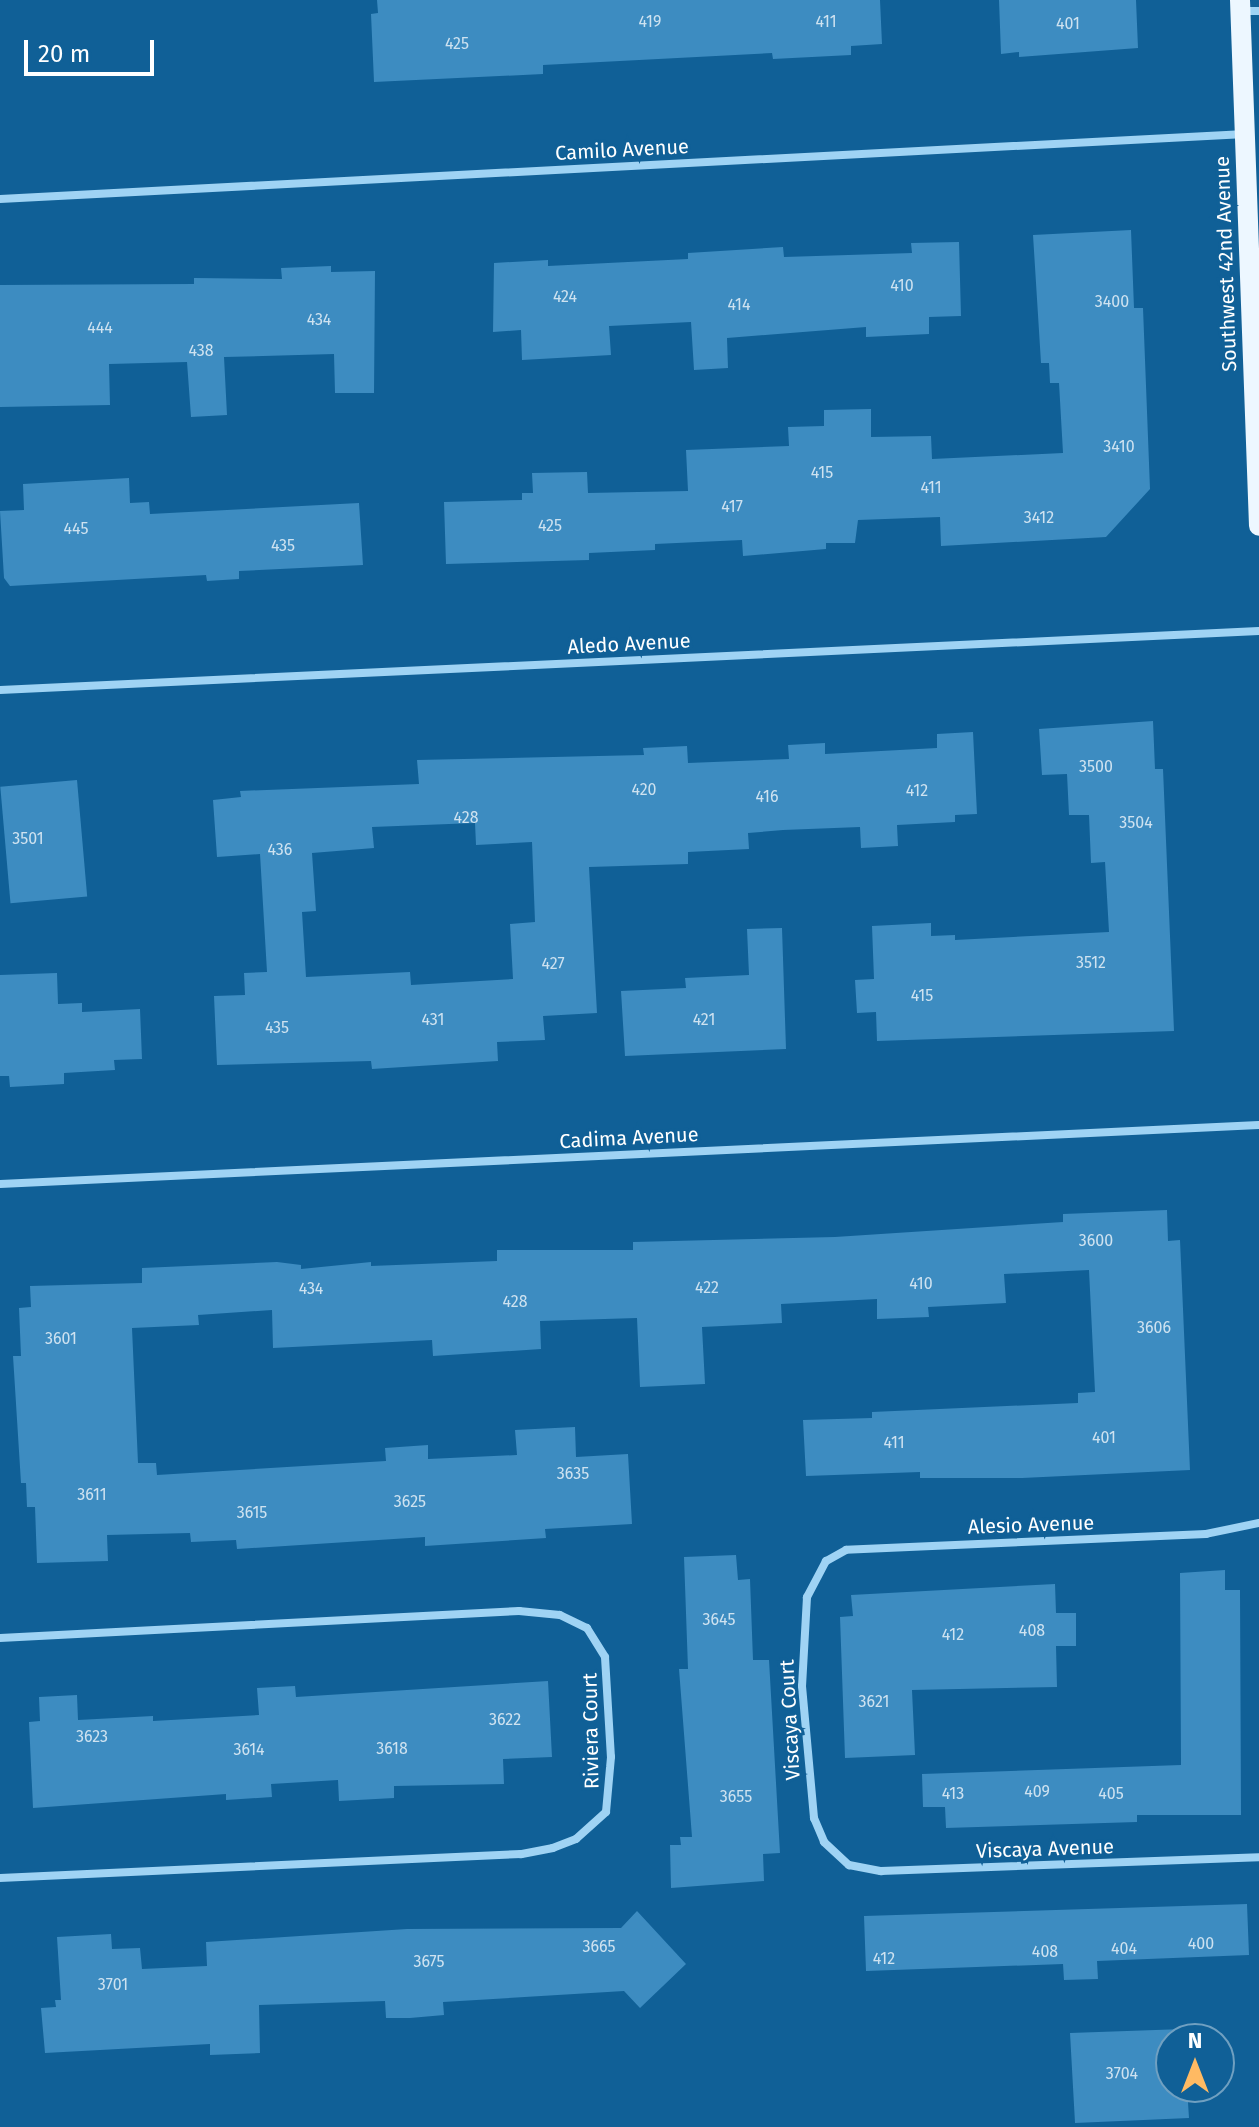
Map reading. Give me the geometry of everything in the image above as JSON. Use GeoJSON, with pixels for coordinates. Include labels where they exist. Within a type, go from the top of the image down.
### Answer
{"type":"FeatureCollection","features":[{"type":"Feature","properties":{"kind":"main road","name":"Southwest 42nd Avenue"},"geometry":{"type":"LineString","coordinates":[[1247,7],[1245,134],[1259,526]]}},
{"type":"Feature","properties":{"kind":"street","name":"Camilo Avenue"},"geometry":{"type":"LineString","coordinates":[[0,199],[1245,134]]}},
{"type":"Feature","properties":{"kind":"street","name":"Aledo Avenue"},"geometry":{"type":"LineString","coordinates":[[0,690],[1259,631]]}},
{"type":"Feature","properties":{"kind":"street","name":"Cadima Avenue"},"geometry":{"type":"LineString","coordinates":[[0,1184],[1259,1125]]}},
{"type":"Feature","properties":{"kind":"street","name":"Alesio Avenue"},"geometry":{"type":"LineString","coordinates":[[815,1578],[826,1561],[846,1550],[1206,1534],[1259,1523]]}},
{"type":"Feature","properties":{"kind":"street","name":"Viscaya Court"},"geometry":{"type":"LineString","coordinates":[[815,1578],[803,1628],[804,1736],[814,1818],[836,1857]]}},
{"type":"Feature","properties":{"kind":"street","name":"Riviera Court"},"geometry":{"type":"LineString","coordinates":[[0,1638],[519,1611],[560,1615],[587,1628],[605,1657],[611,1757],[606,1812],[576,1839],[553,1848],[521,1854],[0,1878]]}},
{"type":"Feature","properties":{"kind":"street","name":"Viscaya Avenue"},"geometry":{"type":"LineString","coordinates":[[836,1857],[862,1870],[881,1871],[1259,1857]]}},
{"type":"Feature","properties":{"kind":"building"},"geometry":{"type":"Polygon","coordinates":[[[377,0],[880,0],[882,44],[851,46],[851,55],[773,59],[772,53],[543,65],[543,74],[374,82],[371,14],[378,13],[377,0]]]}},
{"type":"Feature","properties":{"kind":"building"},"geometry":{"type":"Polygon","coordinates":[[[999,0],[1136,0],[1138,48],[1019,57],[1019,52],[1001,54],[999,0]]]}},
{"type":"Feature","properties":{"kind":"building"},"geometry":{"type":"Polygon","coordinates":[[[1131,230],[1134,308],[1143,308],[1150,489],[1106,537],[941,546],[940,517],[858,520],[855,543],[826,543],[826,549],[743,556],[742,540],[655,544],[655,550],[589,553],[589,560],[446,564],[444,502],[522,500],[522,493],[533,493],[532,473],[587,472],[588,493],[688,491],[686,450],[789,446],[788,427],[824,426],[824,410],[871,409],[871,437],[931,436],[932,459],[1063,453],[1059,383],[1050,383],[1049,363],[1041,363],[1033,235],[1131,230]]]}},
{"type":"Feature","properties":{"kind":"building"},"geometry":{"type":"Polygon","coordinates":[[[959,242],[961,316],[929,317],[929,334],[866,337],[866,327],[727,338],[728,368],[694,370],[691,322],[609,326],[611,355],[522,360],[521,330],[493,332],[494,263],[548,260],[548,266],[688,259],[688,253],[783,247],[784,257],[912,253],[911,243],[959,242]]]}},
{"type":"Feature","properties":{"kind":"building"},"geometry":{"type":"Polygon","coordinates":[[[331,266],[331,272],[375,271],[374,393],[335,393],[334,354],[224,357],[227,415],[191,417],[187,362],[109,364],[110,405],[0,407],[0,285],[194,284],[194,278],[282,279],[281,268],[331,266]]]}},
{"type":"Feature","properties":{"kind":"building"},"geometry":{"type":"Polygon","coordinates":[[[129,478],[130,503],[149,502],[150,514],[359,503],[363,565],[239,571],[239,579],[207,581],[206,575],[10,586],[4,578],[0,511],[24,510],[23,484],[129,478]]]}},
{"type":"Feature","properties":{"kind":"building"},"geometry":{"type":"Polygon","coordinates":[[[1153,721],[1155,769],[1163,769],[1174,1031],[877,1041],[876,1012],[857,1013],[855,980],[874,979],[872,926],[931,923],[931,936],[955,935],[955,940],[1109,932],[1105,862],[1091,863],[1089,815],[1069,815],[1067,774],[1042,775],[1039,729],[1153,721]]]}},
{"type":"Feature","properties":{"kind":"building"},"geometry":{"type":"Polygon","coordinates":[[[973,732],[977,814],[955,815],[955,822],[897,825],[898,846],[861,848],[860,827],[783,830],[748,833],[749,849],[688,852],[688,864],[589,867],[597,1013],[543,1016],[545,1040],[497,1042],[498,1061],[372,1069],[371,1061],[217,1065],[214,996],[245,995],[244,973],[267,972],[260,854],[217,857],[213,800],[241,797],[240,791],[419,784],[417,760],[644,755],[643,748],[687,746],[688,763],[789,759],[788,745],[825,743],[825,754],[937,748],[937,734],[973,732]],[[475,823],[372,827],[374,848],[312,853],[316,911],[302,912],[306,977],[410,972],[411,985],[513,979],[510,924],[535,922],[532,842],[476,845],[475,823]]]}},
{"type":"Feature","properties":{"kind":"building"},"geometry":{"type":"Polygon","coordinates":[[[77,780],[87,897],[10,903],[0,787],[77,780]]]}},
{"type":"Feature","properties":{"kind":"building"},"geometry":{"type":"Polygon","coordinates":[[[782,928],[786,1049],[625,1056],[621,991],[686,988],[685,978],[749,975],[747,929],[782,928]]]}},
{"type":"Feature","properties":{"kind":"building"},"geometry":{"type":"Polygon","coordinates":[[[57,973],[58,1004],[82,1003],[82,1012],[140,1009],[142,1059],[114,1060],[115,1070],[64,1073],[64,1084],[10,1087],[9,1076],[0,1076],[0,975],[57,973]]]}},
{"type":"Feature","properties":{"kind":"building"},"geometry":{"type":"Polygon","coordinates":[[[1167,1210],[1168,1241],[1180,1240],[1190,1470],[1022,1478],[920,1478],[920,1472],[806,1476],[803,1420],[872,1418],[872,1412],[1078,1403],[1078,1393],[1095,1392],[1089,1270],[1004,1274],[1006,1303],[928,1307],[929,1317],[877,1319],[877,1299],[781,1304],[782,1323],[702,1327],[705,1384],[640,1387],[637,1318],[540,1321],[541,1349],[433,1356],[432,1340],[273,1348],[272,1310],[198,1315],[199,1325],[132,1328],[138,1463],[156,1463],[157,1475],[386,1461],[385,1448],[428,1445],[428,1459],[517,1455],[515,1430],[575,1427],[576,1457],[628,1454],[632,1524],[545,1529],[546,1538],[425,1546],[425,1537],[237,1549],[236,1540],[191,1542],[190,1533],[107,1535],[108,1561],[37,1563],[35,1507],[27,1507],[26,1483],[21,1483],[13,1356],[21,1356],[19,1308],[31,1307],[30,1286],[142,1283],[142,1268],[277,1262],[301,1265],[301,1269],[371,1262],[371,1266],[497,1261],[497,1250],[633,1250],[633,1242],[835,1237],[1063,1222],[1063,1214],[1167,1210]]]}},
{"type":"Feature","properties":{"kind":"building"},"geometry":{"type":"Polygon","coordinates":[[[736,1555],[738,1580],[750,1579],[753,1660],[769,1660],[780,1853],[763,1854],[764,1881],[671,1888],[670,1845],[681,1845],[680,1837],[692,1837],[679,1669],[688,1669],[684,1557],[736,1555]]]}},
{"type":"Feature","properties":{"kind":"building"},"geometry":{"type":"Polygon","coordinates":[[[1225,1570],[1225,1590],[1240,1590],[1241,1815],[1137,1815],[1137,1822],[946,1828],[945,1807],[923,1807],[922,1774],[1181,1765],[1180,1573],[1225,1570]]]}},
{"type":"Feature","properties":{"kind":"building"},"geometry":{"type":"Polygon","coordinates":[[[1055,1584],[1056,1613],[1076,1613],[1076,1646],[1056,1646],[1057,1687],[912,1690],[915,1755],[845,1758],[840,1617],[853,1616],[851,1595],[1055,1584]]]}},
{"type":"Feature","properties":{"kind":"building"},"geometry":{"type":"Polygon","coordinates":[[[548,1681],[552,1757],[503,1759],[504,1784],[394,1786],[394,1798],[339,1801],[338,1780],[271,1784],[272,1797],[226,1800],[226,1794],[33,1808],[29,1722],[40,1721],[39,1697],[77,1695],[78,1720],[153,1716],[153,1721],[259,1715],[257,1688],[295,1686],[296,1697],[548,1681]]]}},
{"type":"Feature","properties":{"kind":"building"},"geometry":{"type":"Polygon","coordinates":[[[1247,1904],[1249,1955],[1097,1961],[1098,1979],[1064,1980],[1063,1964],[866,1971],[864,1916],[1247,1904]]]}},
{"type":"Feature","properties":{"kind":"building"},"geometry":{"type":"Polygon","coordinates":[[[637,1911],[686,1964],[640,2008],[624,1991],[443,2002],[444,2015],[410,2018],[386,2018],[385,2001],[259,2005],[260,2053],[210,2055],[210,2044],[45,2053],[41,2008],[56,2007],[55,2000],[61,2000],[57,1937],[111,1934],[112,1949],[140,1948],[142,1969],[207,1966],[206,1942],[407,1929],[621,1928],[637,1911]]]}},
{"type":"Feature","properties":{"kind":"building"},"geometry":{"type":"Polygon","coordinates":[[[1155,2030],[1155,2103],[1188,2103],[1189,2118],[1075,2123],[1070,2033],[1155,2030]]]}}]}
